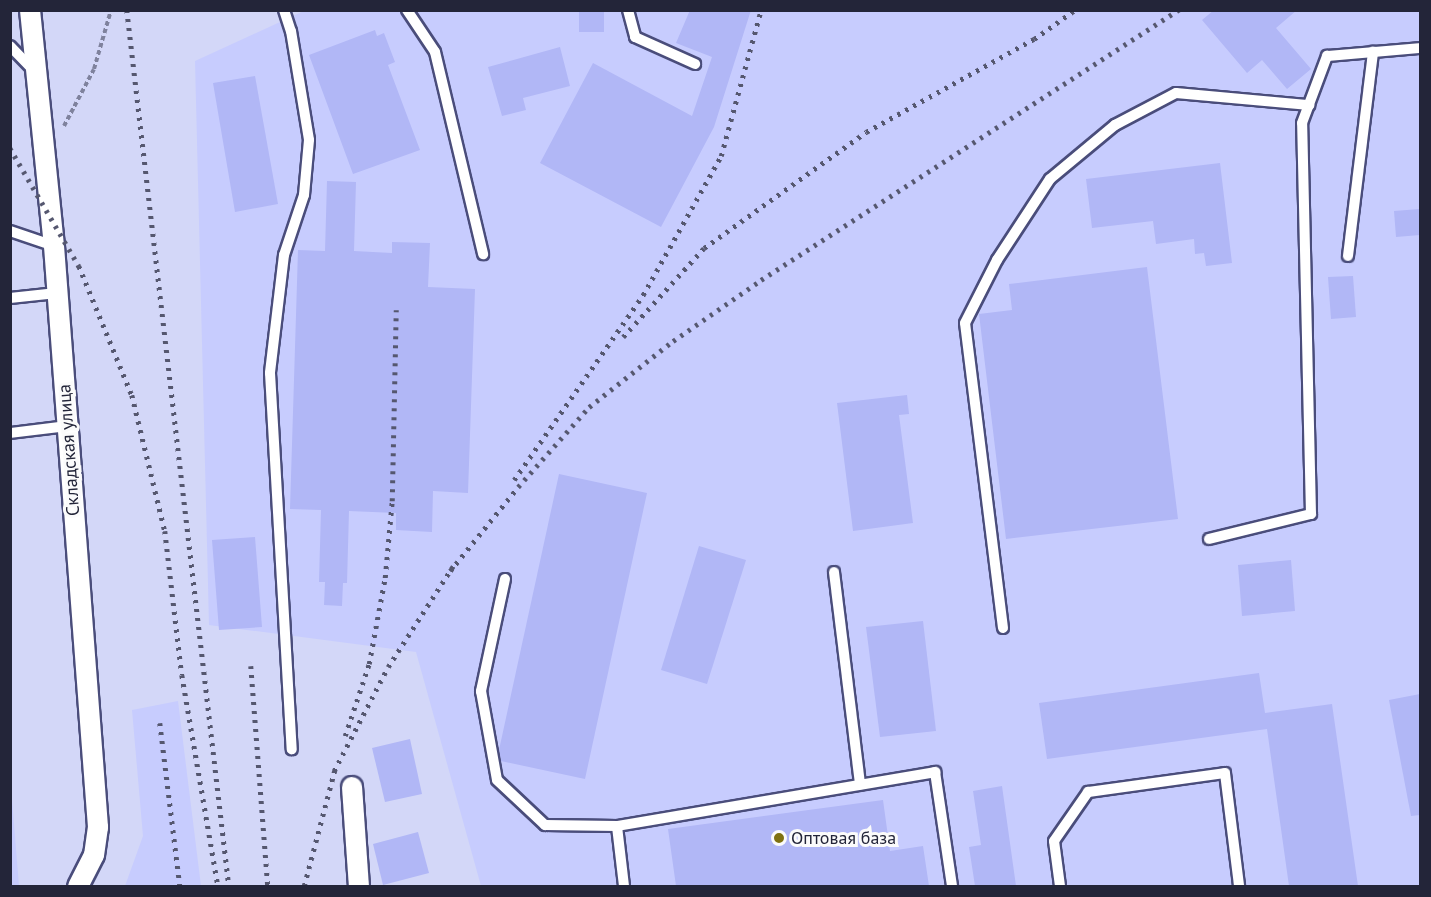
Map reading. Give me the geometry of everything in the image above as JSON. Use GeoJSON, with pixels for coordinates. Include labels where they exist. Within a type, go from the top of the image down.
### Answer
{"type":"FeatureCollection","features":[{"type":"Feature","properties":{"kind":"street","name":"Складская улица"},"geometry":{"type":"LineString","coordinates":[[30,10],[54,246],[98,827],[94,855],[78,886]]}},
{"type":"Feature","properties":{"kind":"street"},"geometry":{"type":"LineString","coordinates":[[352,787],[358,886]]}},
{"type":"Feature","properties":{"kind":"lane"},"geometry":{"type":"LineString","coordinates":[[284,10],[291,31],[309,140],[304,195],[284,255],[270,373],[292,749]]}},
{"type":"Feature","properties":{"kind":"lane"},"geometry":{"type":"LineString","coordinates":[[407,10],[435,52],[483,254]]}},
{"type":"Feature","properties":{"kind":"lane"},"geometry":{"type":"LineString","coordinates":[[628,10],[635,37],[695,64]]}},
{"type":"Feature","properties":{"kind":"lane"},"geometry":{"type":"LineString","coordinates":[[10,46],[37,74]]}},
{"type":"Feature","properties":{"kind":"lane"},"geometry":{"type":"LineString","coordinates":[[1209,539],[1311,514],[1302,123],[1327,56],[1420,48]]}},
{"type":"Feature","properties":{"kind":"lane"},"geometry":{"type":"LineString","coordinates":[[1348,256],[1373,52]]}},
{"type":"Feature","properties":{"kind":"lane"},"geometry":{"type":"LineString","coordinates":[[1003,628],[965,323],[997,260],[1050,179],[1116,125],[1176,93],[1309,105]]}},
{"type":"Feature","properties":{"kind":"lane"},"geometry":{"type":"LineString","coordinates":[[10,231],[54,246]]}},
{"type":"Feature","properties":{"kind":"lane"},"geometry":{"type":"LineString","coordinates":[[10,298],[57,293]]}},
{"type":"Feature","properties":{"kind":"lane"},"geometry":{"type":"LineString","coordinates":[[10,434],[67,426]]}},
{"type":"Feature","properties":{"kind":"lane"},"geometry":{"type":"LineString","coordinates":[[834,572],[860,784]]}},
{"type":"Feature","properties":{"kind":"lane"},"geometry":{"type":"LineString","coordinates":[[505,579],[481,691],[497,780],[545,825],[617,826],[935,772],[952,886]]}},
{"type":"Feature","properties":{"kind":"lane"},"geometry":{"type":"LineString","coordinates":[[1060,886],[1054,842],[1088,792],[1225,773],[1239,886]]}},
{"type":"Feature","properties":{"kind":"lane"},"geometry":{"type":"LineString","coordinates":[[617,826],[624,886]]}},
{"type":"Feature","properties":{"kind":"path"},"geometry":{"type":"LineString","coordinates":[[46,161],[94,69],[111,10]]}},
{"type":"Feature","properties":{"kind":"shaded area"},"geometry":{"type":"Polygon","coordinates":[[[306,10],[1420,11],[1420,886],[481,886],[416,652],[209,625],[195,61],[306,10]]]}},
{"type":"Feature","properties":{"kind":"shaded area"},"geometry":{"type":"Polygon","coordinates":[[[178,701],[201,886],[125,886],[143,836],[132,710],[178,701]]]}},
{"type":"Feature","properties":{"kind":"shaded area"},"geometry":{"type":"Polygon","coordinates":[[[11,787],[19,886],[11,886],[11,787]]]}},
{"type":"Feature","properties":{"kind":"building"},"geometry":{"type":"Polygon","coordinates":[[[579,10],[604,10],[604,32],[579,32],[579,10]]]}},
{"type":"Feature","properties":{"kind":"building"},"geometry":{"type":"Polygon","coordinates":[[[690,10],[751,10],[714,127],[661,227],[540,163],[593,63],[692,116],[712,57],[676,43],[690,10]]]}},
{"type":"Feature","properties":{"kind":"building"},"geometry":{"type":"Polygon","coordinates":[[[1214,10],[1297,10],[1276,28],[1311,69],[1287,89],[1262,60],[1247,73],[1202,20],[1214,10]]]}},
{"type":"Feature","properties":{"kind":"building"},"geometry":{"type":"Polygon","coordinates":[[[375,30],[377,36],[384,33],[395,62],[388,65],[420,150],[353,174],[309,55],[375,30]]]}},
{"type":"Feature","properties":{"kind":"building"},"geometry":{"type":"Polygon","coordinates":[[[560,47],[570,86],[523,98],[526,110],[502,116],[488,67],[560,47]]]}},
{"type":"Feature","properties":{"kind":"building"},"geometry":{"type":"Polygon","coordinates":[[[255,76],[278,204],[235,212],[213,83],[255,76]]]}},
{"type":"Feature","properties":{"kind":"building"},"geometry":{"type":"Polygon","coordinates":[[[1220,163],[1232,263],[1206,266],[1204,253],[1195,254],[1194,239],[1156,244],[1153,221],[1092,228],[1086,179],[1220,163]]]}},
{"type":"Feature","properties":{"kind":"building"},"geometry":{"type":"Polygon","coordinates":[[[327,181],[356,182],[354,251],[392,253],[392,242],[430,243],[428,287],[475,289],[468,493],[433,491],[432,532],[396,530],[396,513],[349,511],[347,583],[343,583],[342,606],[324,605],[325,582],[319,582],[321,510],[290,509],[298,250],[325,251],[327,181]]]}},
{"type":"Feature","properties":{"kind":"building"},"geometry":{"type":"Polygon","coordinates":[[[1420,209],[1420,235],[1396,237],[1394,211],[1420,209]]]}},
{"type":"Feature","properties":{"kind":"building"},"geometry":{"type":"Polygon","coordinates":[[[1147,267],[1178,519],[1006,539],[979,314],[1012,310],[1009,284],[1147,267]]]}},
{"type":"Feature","properties":{"kind":"building"},"geometry":{"type":"Polygon","coordinates":[[[1353,276],[1356,317],[1331,319],[1328,277],[1353,276]]]}},
{"type":"Feature","properties":{"kind":"building"},"geometry":{"type":"Polygon","coordinates":[[[907,395],[909,414],[899,415],[913,523],[853,531],[837,403],[907,395]]]}},
{"type":"Feature","properties":{"kind":"building"},"geometry":{"type":"Polygon","coordinates":[[[559,474],[647,493],[585,779],[501,761],[499,750],[559,474]]]}},
{"type":"Feature","properties":{"kind":"building"},"geometry":{"type":"Polygon","coordinates":[[[255,537],[262,627],[219,630],[212,540],[255,537]]]}},
{"type":"Feature","properties":{"kind":"building"},"geometry":{"type":"Polygon","coordinates":[[[699,546],[746,560],[707,684],[661,670],[699,546]]]}},
{"type":"Feature","properties":{"kind":"building"},"geometry":{"type":"Polygon","coordinates":[[[1291,560],[1295,611],[1242,616],[1238,565],[1291,560]]]}},
{"type":"Feature","properties":{"kind":"building"},"geometry":{"type":"Polygon","coordinates":[[[923,621],[936,731],[880,737],[866,627],[923,621]]]}},
{"type":"Feature","properties":{"kind":"building"},"geometry":{"type":"Polygon","coordinates":[[[1259,673],[1265,713],[1332,704],[1358,886],[1289,886],[1267,729],[1047,759],[1039,703],[1259,673]]]}},
{"type":"Feature","properties":{"kind":"building"},"geometry":{"type":"Polygon","coordinates":[[[1420,694],[1420,815],[1411,816],[1389,700],[1420,694]]]}},
{"type":"Feature","properties":{"kind":"building"},"geometry":{"type":"Polygon","coordinates":[[[410,739],[422,794],[385,802],[372,748],[410,739]]]}},
{"type":"Feature","properties":{"kind":"building"},"geometry":{"type":"Polygon","coordinates":[[[1002,786],[1016,886],[975,886],[969,847],[981,845],[973,791],[1002,786]]]}},
{"type":"Feature","properties":{"kind":"building","name":"Оптовая база"},"geometry":{"type":"Polygon","coordinates":[[[883,800],[890,851],[923,846],[929,886],[676,886],[668,829],[883,800]]]}},
{"type":"Feature","properties":{"kind":"building"},"geometry":{"type":"Polygon","coordinates":[[[418,832],[429,873],[383,885],[373,844],[418,832]]]}},
{"type":"Feature","properties":{"kind":"railway"},"geometry":{"type":"LineString","coordinates":[[127,10],[229,886]]}},
{"type":"Feature","properties":{"kind":"railway"},"geometry":{"type":"LineString","coordinates":[[514,480],[643,295],[721,156],[761,10]]}},
{"type":"Feature","properties":{"kind":"railway"},"geometry":{"type":"LineString","coordinates":[[623,337],[704,248],[866,132],[1034,39],[1075,10]]}},
{"type":"Feature","properties":{"kind":"railway"},"geometry":{"type":"LineString","coordinates":[[450,571],[518,487],[589,407],[673,341],[761,280],[1179,10]]}},
{"type":"Feature","properties":{"kind":"railway"},"geometry":{"type":"LineString","coordinates":[[10,148],[79,266],[132,395],[165,531],[182,675],[218,886]]}},
{"type":"Feature","properties":{"kind":"railway"},"geometry":{"type":"LineString","coordinates":[[345,736],[369,664],[385,578],[392,501],[396,310]]}},
{"type":"Feature","properties":{"kind":"railway"},"geometry":{"type":"LineString","coordinates":[[334,771],[388,667],[453,566]]}},
{"type":"Feature","properties":{"kind":"railway"},"geometry":{"type":"LineString","coordinates":[[251,666],[268,886]]}},
{"type":"Feature","properties":{"kind":"railway"},"geometry":{"type":"LineString","coordinates":[[160,723],[180,886]]}},
{"type":"Feature","properties":{"kind":"railway"},"geometry":{"type":"LineString","coordinates":[[304,886],[336,765]]}},
{"type":"Feature","properties":{"kind":"place","name":"Оптовая база"},"geometry":{"type":"Point","coordinates":[779,838]}}]}
